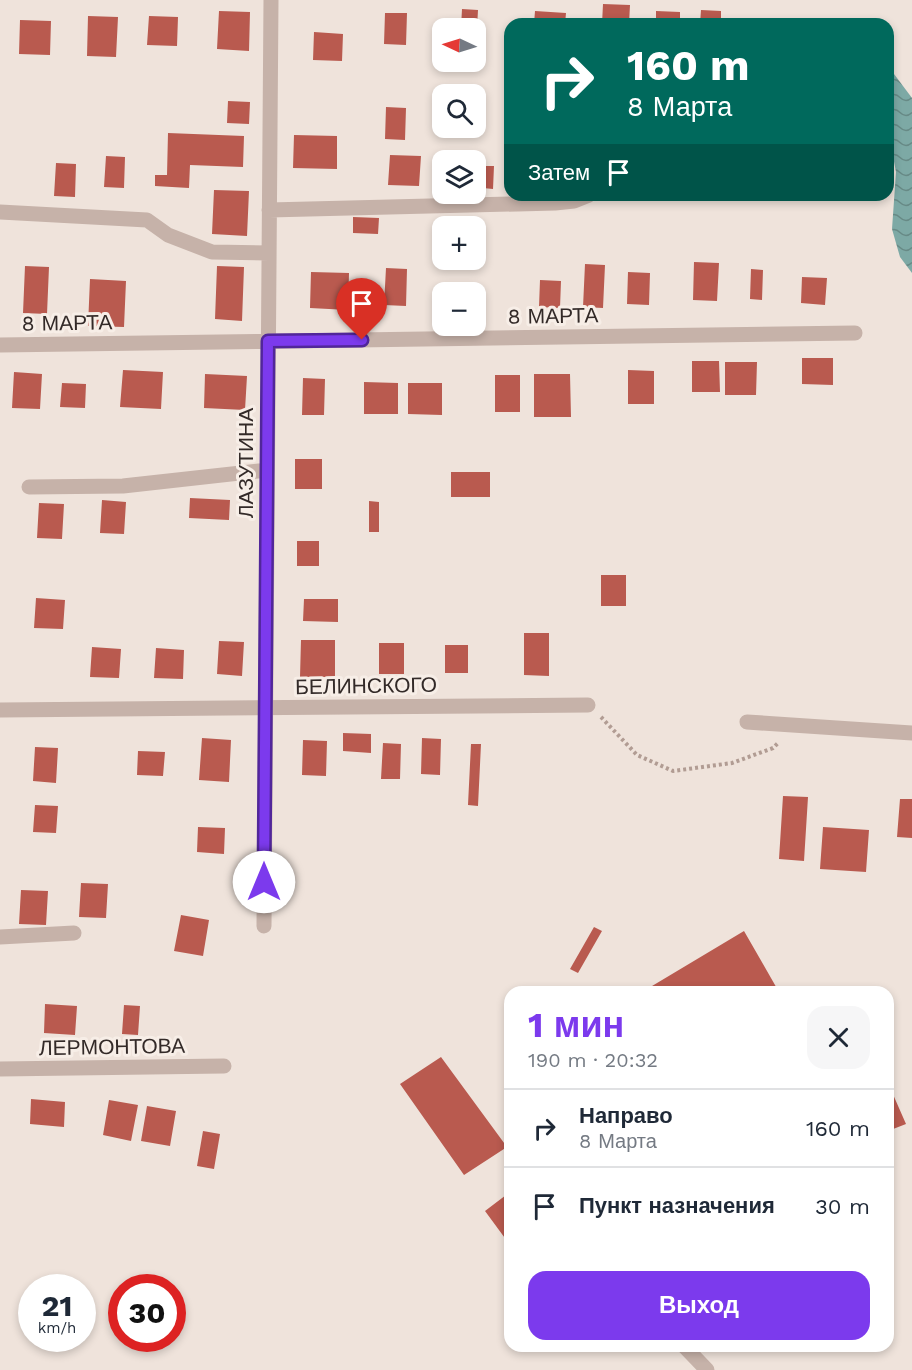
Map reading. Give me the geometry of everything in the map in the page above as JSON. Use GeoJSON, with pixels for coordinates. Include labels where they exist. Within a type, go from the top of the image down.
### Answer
{"type":"FeatureCollection","features":[{"type":"Feature","properties":{"kind":"street","name":"ЛАЗУТИНА"},"geometry":{"type":"LineString","coordinates":[[264,926],[270,0]]}},
{"type":"Feature","properties":{"kind":"street"},"geometry":{"type":"LineString","coordinates":[[269,210],[574,201]]}},
{"type":"Feature","properties":{"kind":"street"},"geometry":{"type":"LineString","coordinates":[[0,212],[147,220],[168,235],[212,252],[268,253]]}},
{"type":"Feature","properties":{"kind":"street","name":"8 МАРТА"},"geometry":{"type":"LineString","coordinates":[[0,345],[855,333]]}},
{"type":"Feature","properties":{"kind":"street"},"geometry":{"type":"LineString","coordinates":[[29,487],[123,486],[267,470]]}},
{"type":"Feature","properties":{"kind":"street","name":"БЕЛИНСКОГО"},"geometry":{"type":"LineString","coordinates":[[0,710],[588,705]]}},
{"type":"Feature","properties":{"kind":"street"},"geometry":{"type":"LineString","coordinates":[[747,722],[912,733]]}},
{"type":"Feature","properties":{"kind":"street"},"geometry":{"type":"LineString","coordinates":[[0,937],[74,933]]}},
{"type":"Feature","properties":{"kind":"street","name":"ЛЕРМОНТОВА"},"geometry":{"type":"LineString","coordinates":[[0,1069],[224,1066]]}},
{"type":"Feature","properties":{"kind":"street"},"geometry":{"type":"LineString","coordinates":[[690,1352],[707,1370]]}},
{"type":"Feature","properties":{"kind":"path"},"geometry":{"type":"LineString","coordinates":[[588,705],[637,754],[673,771],[732,763],[773,748],[796,725]]}},
{"type":"Feature","properties":{"kind":"water"},"geometry":{"type":"Polygon","coordinates":[[[894,74],[912,98],[912,273],[900,257],[892,229],[896,172],[894,74]]]}},
{"type":"Feature","properties":{"kind":"building"},"geometry":{"type":"Polygon","coordinates":[[[603,4],[630,5],[629,18],[602,18],[603,4]]]}},
{"type":"Feature","properties":{"kind":"building"},"geometry":{"type":"Polygon","coordinates":[[[462,9],[478,10],[478,18],[462,18],[462,9]]]}},
{"type":"Feature","properties":{"kind":"building"},"geometry":{"type":"Polygon","coordinates":[[[701,10],[721,11],[721,18],[700,18],[701,10]]]}},
{"type":"Feature","properties":{"kind":"building"},"geometry":{"type":"Polygon","coordinates":[[[219,11],[250,12],[249,51],[217,49],[219,11]]]}},
{"type":"Feature","properties":{"kind":"building"},"geometry":{"type":"Polygon","coordinates":[[[535,11],[566,13],[566,18],[534,18],[535,11]]]}},
{"type":"Feature","properties":{"kind":"building"},"geometry":{"type":"Polygon","coordinates":[[[656,11],[680,12],[680,18],[656,18],[656,11]]]}},
{"type":"Feature","properties":{"kind":"building"},"geometry":{"type":"Polygon","coordinates":[[[385,13],[407,13],[406,45],[384,44],[385,13]]]}},
{"type":"Feature","properties":{"kind":"building"},"geometry":{"type":"Polygon","coordinates":[[[88,16],[118,17],[116,57],[87,56],[88,16]]]}},
{"type":"Feature","properties":{"kind":"building"},"geometry":{"type":"Polygon","coordinates":[[[149,16],[178,17],[177,46],[147,45],[149,16]]]}},
{"type":"Feature","properties":{"kind":"building"},"geometry":{"type":"Polygon","coordinates":[[[20,20],[51,21],[50,55],[19,54],[20,20]]]}},
{"type":"Feature","properties":{"kind":"building"},"geometry":{"type":"Polygon","coordinates":[[[314,32],[343,34],[342,61],[313,60],[314,32]]]}},
{"type":"Feature","properties":{"kind":"building"},"geometry":{"type":"Polygon","coordinates":[[[228,101],[250,102],[249,124],[227,123],[228,101]]]}},
{"type":"Feature","properties":{"kind":"building"},"geometry":{"type":"Polygon","coordinates":[[[386,107],[406,108],[405,140],[385,139],[386,107]]]}},
{"type":"Feature","properties":{"kind":"building"},"geometry":{"type":"Polygon","coordinates":[[[168,133],[244,136],[243,167],[190,165],[189,188],[155,186],[155,175],[167,175],[168,133]]]}},
{"type":"Feature","properties":{"kind":"building"},"geometry":{"type":"Polygon","coordinates":[[[294,135],[337,136],[337,169],[293,168],[294,135]]]}},
{"type":"Feature","properties":{"kind":"building"},"geometry":{"type":"Polygon","coordinates":[[[390,155],[421,156],[419,186],[388,185],[390,155]]]}},
{"type":"Feature","properties":{"kind":"building"},"geometry":{"type":"Polygon","coordinates":[[[106,156],[125,157],[124,188],[104,187],[106,156]]]}},
{"type":"Feature","properties":{"kind":"building"},"geometry":{"type":"Polygon","coordinates":[[[56,163],[76,164],[75,197],[54,196],[56,163]]]}},
{"type":"Feature","properties":{"kind":"building"},"geometry":{"type":"Polygon","coordinates":[[[486,166],[494,166],[493,189],[486,188],[486,166]]]}},
{"type":"Feature","properties":{"kind":"building"},"geometry":{"type":"Polygon","coordinates":[[[214,190],[249,191],[247,236],[212,234],[214,190]]]}},
{"type":"Feature","properties":{"kind":"building"},"geometry":{"type":"Polygon","coordinates":[[[353,217],[379,218],[378,234],[353,233],[353,217]]]}},
{"type":"Feature","properties":{"kind":"building"},"geometry":{"type":"Polygon","coordinates":[[[694,262],[719,263],[717,301],[693,300],[694,262]]]}},
{"type":"Feature","properties":{"kind":"building"},"geometry":{"type":"Polygon","coordinates":[[[585,264],[605,265],[603,308],[583,307],[585,264]]]}},
{"type":"Feature","properties":{"kind":"building"},"geometry":{"type":"Polygon","coordinates":[[[25,266],[49,267],[47,314],[23,313],[25,266]]]}},
{"type":"Feature","properties":{"kind":"building"},"geometry":{"type":"Polygon","coordinates":[[[217,266],[244,267],[242,321],[215,319],[217,266]]]}},
{"type":"Feature","properties":{"kind":"building"},"geometry":{"type":"Polygon","coordinates":[[[386,268],[407,269],[406,306],[384,305],[386,268]]]}},
{"type":"Feature","properties":{"kind":"building"},"geometry":{"type":"Polygon","coordinates":[[[751,269],[763,270],[762,300],[750,299],[751,269]]]}},
{"type":"Feature","properties":{"kind":"building"},"geometry":{"type":"Polygon","coordinates":[[[311,272],[349,273],[348,310],[310,308],[311,272]]]}},
{"type":"Feature","properties":{"kind":"building"},"geometry":{"type":"Polygon","coordinates":[[[628,272],[650,273],[649,305],[627,304],[628,272]]]}},
{"type":"Feature","properties":{"kind":"building"},"geometry":{"type":"Polygon","coordinates":[[[802,277],[827,278],[825,305],[801,303],[802,277]]]}},
{"type":"Feature","properties":{"kind":"building"},"geometry":{"type":"Polygon","coordinates":[[[90,279],[126,281],[124,327],[88,326],[90,279]]]}},
{"type":"Feature","properties":{"kind":"building"},"geometry":{"type":"Polygon","coordinates":[[[540,280],[561,281],[560,308],[539,307],[540,280]]]}},
{"type":"Feature","properties":{"kind":"building"},"geometry":{"type":"Polygon","coordinates":[[[802,358],[833,358],[833,385],[802,384],[802,358]]]}},
{"type":"Feature","properties":{"kind":"building"},"geometry":{"type":"Polygon","coordinates":[[[692,361],[719,361],[720,392],[692,392],[692,361]]]}},
{"type":"Feature","properties":{"kind":"building"},"geometry":{"type":"Polygon","coordinates":[[[725,362],[757,362],[756,395],[725,395],[725,362]]]}},
{"type":"Feature","properties":{"kind":"building"},"geometry":{"type":"Polygon","coordinates":[[[123,370],[163,372],[161,409],[120,407],[123,370]]]}},
{"type":"Feature","properties":{"kind":"building"},"geometry":{"type":"Polygon","coordinates":[[[628,370],[654,371],[654,404],[628,404],[628,370]]]}},
{"type":"Feature","properties":{"kind":"building"},"geometry":{"type":"Polygon","coordinates":[[[14,372],[42,374],[40,409],[12,408],[14,372]]]}},
{"type":"Feature","properties":{"kind":"building"},"geometry":{"type":"Polygon","coordinates":[[[205,374],[247,376],[245,410],[204,408],[205,374]]]}},
{"type":"Feature","properties":{"kind":"building"},"geometry":{"type":"Polygon","coordinates":[[[534,374],[570,374],[571,417],[534,417],[534,374]]]}},
{"type":"Feature","properties":{"kind":"building"},"geometry":{"type":"Polygon","coordinates":[[[495,375],[520,375],[520,412],[495,412],[495,375]]]}},
{"type":"Feature","properties":{"kind":"building"},"geometry":{"type":"Polygon","coordinates":[[[303,378],[325,379],[324,415],[302,415],[303,378]]]}},
{"type":"Feature","properties":{"kind":"building"},"geometry":{"type":"Polygon","coordinates":[[[364,382],[398,383],[398,414],[364,414],[364,382]]]}},
{"type":"Feature","properties":{"kind":"building"},"geometry":{"type":"Polygon","coordinates":[[[62,383],[86,384],[85,408],[60,407],[62,383]]]}},
{"type":"Feature","properties":{"kind":"building"},"geometry":{"type":"Polygon","coordinates":[[[408,383],[442,383],[442,415],[408,414],[408,383]]]}},
{"type":"Feature","properties":{"kind":"building"},"geometry":{"type":"Polygon","coordinates":[[[295,459],[322,459],[322,489],[295,489],[295,459]]]}},
{"type":"Feature","properties":{"kind":"building"},"geometry":{"type":"Polygon","coordinates":[[[451,472],[490,472],[490,497],[451,497],[451,472]]]}},
{"type":"Feature","properties":{"kind":"building"},"geometry":{"type":"Polygon","coordinates":[[[190,498],[230,500],[229,520],[189,518],[190,498]]]}},
{"type":"Feature","properties":{"kind":"building"},"geometry":{"type":"Polygon","coordinates":[[[102,500],[126,502],[124,534],[100,533],[102,500]]]}},
{"type":"Feature","properties":{"kind":"building"},"geometry":{"type":"Polygon","coordinates":[[[369,501],[379,502],[379,532],[369,532],[369,501]]]}},
{"type":"Feature","properties":{"kind":"building"},"geometry":{"type":"Polygon","coordinates":[[[39,503],[64,504],[62,539],[37,538],[39,503]]]}},
{"type":"Feature","properties":{"kind":"building"},"geometry":{"type":"Polygon","coordinates":[[[297,541],[319,541],[319,566],[297,566],[297,541]]]}},
{"type":"Feature","properties":{"kind":"building"},"geometry":{"type":"Polygon","coordinates":[[[601,575],[626,575],[626,606],[601,606],[601,575]]]}},
{"type":"Feature","properties":{"kind":"building"},"geometry":{"type":"Polygon","coordinates":[[[36,598],[65,600],[63,629],[34,628],[36,598]]]}},
{"type":"Feature","properties":{"kind":"building"},"geometry":{"type":"Polygon","coordinates":[[[304,599],[338,599],[338,622],[303,621],[304,599]]]}},
{"type":"Feature","properties":{"kind":"building"},"geometry":{"type":"Polygon","coordinates":[[[524,633],[549,633],[549,676],[524,675],[524,633]]]}},
{"type":"Feature","properties":{"kind":"building"},"geometry":{"type":"Polygon","coordinates":[[[301,640],[335,640],[335,677],[300,677],[301,640]]]}},
{"type":"Feature","properties":{"kind":"building"},"geometry":{"type":"Polygon","coordinates":[[[219,641],[244,642],[242,676],[217,674],[219,641]]]}},
{"type":"Feature","properties":{"kind":"building"},"geometry":{"type":"Polygon","coordinates":[[[379,643],[404,643],[404,674],[379,674],[379,643]]]}},
{"type":"Feature","properties":{"kind":"building"},"geometry":{"type":"Polygon","coordinates":[[[445,645],[468,645],[468,673],[445,673],[445,645]]]}},
{"type":"Feature","properties":{"kind":"building"},"geometry":{"type":"Polygon","coordinates":[[[92,647],[121,649],[119,678],[90,677],[92,647]]]}},
{"type":"Feature","properties":{"kind":"building"},"geometry":{"type":"Polygon","coordinates":[[[156,648],[184,650],[183,679],[154,678],[156,648]]]}},
{"type":"Feature","properties":{"kind":"building"},"geometry":{"type":"Polygon","coordinates":[[[343,733],[371,734],[371,753],[343,751],[343,733]]]}},
{"type":"Feature","properties":{"kind":"building"},"geometry":{"type":"Polygon","coordinates":[[[202,738],[231,740],[229,782],[199,780],[202,738]]]}},
{"type":"Feature","properties":{"kind":"building"},"geometry":{"type":"Polygon","coordinates":[[[422,738],[441,739],[440,775],[421,774],[422,738]]]}},
{"type":"Feature","properties":{"kind":"building"},"geometry":{"type":"Polygon","coordinates":[[[303,740],[327,741],[326,776],[302,775],[303,740]]]}},
{"type":"Feature","properties":{"kind":"building"},"geometry":{"type":"Polygon","coordinates":[[[383,743],[401,744],[400,779],[381,779],[383,743]]]}},
{"type":"Feature","properties":{"kind":"building"},"geometry":{"type":"Polygon","coordinates":[[[471,744],[481,744],[478,806],[468,805],[471,744]]]}},
{"type":"Feature","properties":{"kind":"building"},"geometry":{"type":"Polygon","coordinates":[[[35,747],[58,748],[56,783],[33,781],[35,747]]]}},
{"type":"Feature","properties":{"kind":"building"},"geometry":{"type":"Polygon","coordinates":[[[138,751],[165,752],[163,776],[137,775],[138,751]]]}},
{"type":"Feature","properties":{"kind":"building"},"geometry":{"type":"Polygon","coordinates":[[[783,796],[808,797],[804,861],[779,859],[783,796]]]}},
{"type":"Feature","properties":{"kind":"building"},"geometry":{"type":"Polygon","coordinates":[[[900,799],[912,799],[912,838],[897,837],[900,799]]]}},
{"type":"Feature","properties":{"kind":"building"},"geometry":{"type":"Polygon","coordinates":[[[35,805],[58,806],[56,833],[33,832],[35,805]]]}},
{"type":"Feature","properties":{"kind":"building"},"geometry":{"type":"Polygon","coordinates":[[[198,827],[225,828],[224,854],[197,852],[198,827]]]}},
{"type":"Feature","properties":{"kind":"building"},"geometry":{"type":"Polygon","coordinates":[[[823,827],[869,830],[866,872],[820,869],[823,827]]]}},
{"type":"Feature","properties":{"kind":"building"},"geometry":{"type":"Polygon","coordinates":[[[81,883],[108,884],[106,918],[79,917],[81,883]]]}},
{"type":"Feature","properties":{"kind":"building"},"geometry":{"type":"Polygon","coordinates":[[[21,890],[48,891],[46,925],[19,924],[21,890]]]}},
{"type":"Feature","properties":{"kind":"building"},"geometry":{"type":"Polygon","coordinates":[[[181,915],[209,920],[203,956],[174,951],[181,915]]]}},
{"type":"Feature","properties":{"kind":"building"},"geometry":{"type":"Polygon","coordinates":[[[594,927],[602,931],[578,973],[570,969],[594,927]]]}},
{"type":"Feature","properties":{"kind":"building"},"geometry":{"type":"Polygon","coordinates":[[[744,931],[776,986],[652,986],[744,931]]]}},
{"type":"Feature","properties":{"kind":"building"},"geometry":{"type":"Polygon","coordinates":[[[45,1004],[77,1006],[75,1035],[44,1033],[45,1004]]]}},
{"type":"Feature","properties":{"kind":"building"},"geometry":{"type":"Polygon","coordinates":[[[124,1005],[140,1006],[138,1035],[122,1034],[124,1005]]]}},
{"type":"Feature","properties":{"kind":"building"},"geometry":{"type":"Polygon","coordinates":[[[441,1057],[504,1143],[504,1149],[464,1175],[400,1084],[441,1057]]]}},
{"type":"Feature","properties":{"kind":"building"},"geometry":{"type":"Polygon","coordinates":[[[894,1097],[906,1124],[894,1129],[894,1097]]]}},
{"type":"Feature","properties":{"kind":"building"},"geometry":{"type":"Polygon","coordinates":[[[31,1099],[65,1102],[64,1127],[30,1124],[31,1099]]]}},
{"type":"Feature","properties":{"kind":"building"},"geometry":{"type":"Polygon","coordinates":[[[109,1100],[138,1105],[131,1141],[103,1135],[109,1100]]]}},
{"type":"Feature","properties":{"kind":"building"},"geometry":{"type":"Polygon","coordinates":[[[147,1106],[176,1111],[170,1146],[141,1141],[147,1106]]]}},
{"type":"Feature","properties":{"kind":"building"},"geometry":{"type":"Polygon","coordinates":[[[203,1131],[220,1134],[214,1169],[197,1166],[203,1131]]]}},
{"type":"Feature","properties":{"kind":"building"},"geometry":{"type":"Polygon","coordinates":[[[504,1197],[504,1237],[485,1211],[504,1197]]]}},
{"type":"Feature","properties":{"kind":"route"},"geometry":{"type":"LineString","coordinates":[[264,882],[268,341],[362,340]]}}]}
